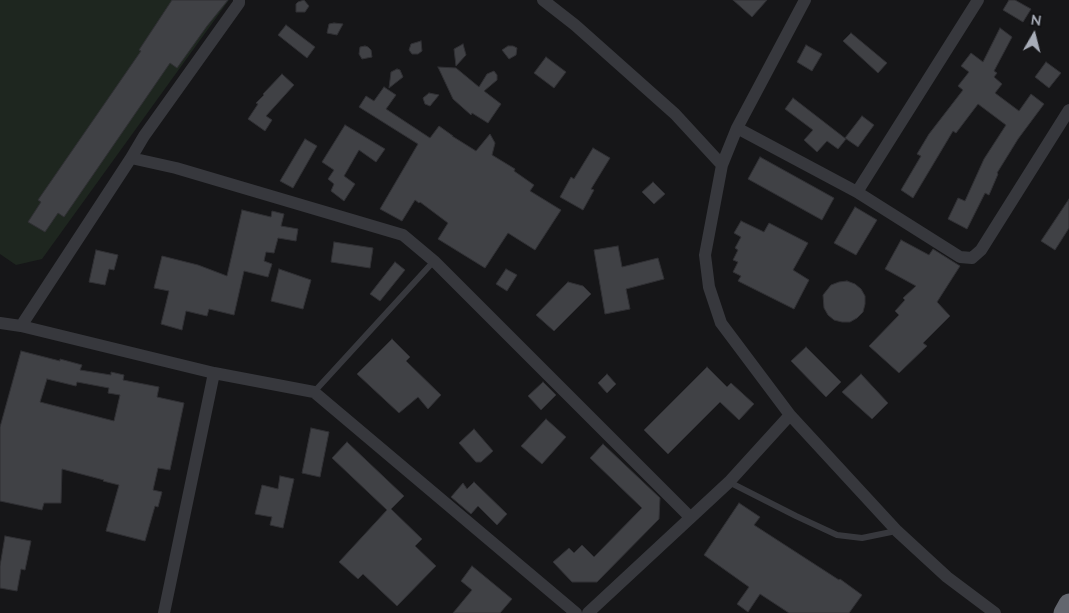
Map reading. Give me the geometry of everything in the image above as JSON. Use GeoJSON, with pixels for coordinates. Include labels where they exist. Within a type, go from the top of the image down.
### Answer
{"type":"FeatureCollection","features":[{"type":"Feature","properties":{"kind":"highway"},"geometry":{"type":"LineString","coordinates":[[1064,613],[1069,604]]}},
{"type":"Feature","properties":{"kind":"street"},"geometry":{"type":"LineString","coordinates":[[21,326],[144,136],[239,4],[239,0]]}},
{"type":"Feature","properties":{"kind":"street"},"geometry":{"type":"LineString","coordinates":[[543,0],[575,24],[675,114],[722,165]]}},
{"type":"Feature","properties":{"kind":"street"},"geometry":{"type":"LineString","coordinates":[[805,0],[737,128],[722,165],[705,255],[709,287],[721,323],[790,415],[898,531],[947,577],[995,613]]}},
{"type":"Feature","properties":{"kind":"street"},"geometry":{"type":"LineString","coordinates":[[857,192],[978,0]]}},
{"type":"Feature","properties":{"kind":"street"},"geometry":{"type":"LineString","coordinates":[[737,128],[857,192],[960,257],[972,258],[981,250],[1069,110]]}},
{"type":"Feature","properties":{"kind":"street"},"geometry":{"type":"LineString","coordinates":[[131,158],[176,168],[403,235],[434,262],[690,517]]}},
{"type":"Feature","properties":{"kind":"street"},"geometry":{"type":"LineString","coordinates":[[0,323],[21,326],[214,373],[314,392],[576,613]]}},
{"type":"Feature","properties":{"kind":"street"},"geometry":{"type":"LineString","coordinates":[[164,613],[214,373]]}},
{"type":"Feature","properties":{"kind":"street"},"geometry":{"type":"LineString","coordinates":[[588,613],[728,482],[790,415]]}},
{"type":"Feature","properties":{"kind":"lane"},"geometry":{"type":"LineString","coordinates":[[314,392],[434,262]]}},
{"type":"Feature","properties":{"kind":"lane"},"geometry":{"type":"LineString","coordinates":[[728,482],[837,535],[862,538],[898,531]]}},
{"type":"Feature","properties":{"kind":"shaded area"},"geometry":{"type":"Polygon","coordinates":[[[0,0],[229,0],[42,259],[16,265],[0,254],[0,0]]]}},
{"type":"Feature","properties":{"kind":"building"},"geometry":{"type":"Polygon","coordinates":[[[172,0],[228,0],[177,68],[170,63],[64,217],[58,213],[45,232],[28,222],[41,202],[38,200],[141,51],[139,50],[172,0]]]}},
{"type":"Feature","properties":{"kind":"building"},"geometry":{"type":"Polygon","coordinates":[[[304,0],[309,6],[305,12],[296,12],[296,4],[304,0]]]}},
{"type":"Feature","properties":{"kind":"building"},"geometry":{"type":"Polygon","coordinates":[[[733,0],[767,0],[752,17],[733,0]]]}},
{"type":"Feature","properties":{"kind":"building"},"geometry":{"type":"Polygon","coordinates":[[[1009,0],[1015,0],[1031,9],[1023,22],[1003,10],[1009,0]]]}},
{"type":"Feature","properties":{"kind":"building"},"geometry":{"type":"Polygon","coordinates":[[[329,24],[343,24],[337,35],[327,33],[329,24]]]}},
{"type":"Feature","properties":{"kind":"building"},"geometry":{"type":"Polygon","coordinates":[[[286,25],[315,47],[307,58],[278,35],[286,25]]]}},
{"type":"Feature","properties":{"kind":"building"},"geometry":{"type":"Polygon","coordinates":[[[1000,28],[1012,37],[994,71],[997,73],[994,77],[1002,84],[995,93],[1019,111],[1031,94],[1044,104],[1018,139],[997,173],[989,195],[985,193],[967,229],[948,219],[958,198],[965,201],[984,159],[1006,125],[978,104],[956,133],[953,131],[913,198],[901,190],[921,156],[917,154],[929,134],[963,90],[958,86],[969,72],[961,66],[971,53],[983,62],[1000,28]]]}},
{"type":"Feature","properties":{"kind":"building"},"geometry":{"type":"Polygon","coordinates":[[[851,33],[887,63],[878,73],[843,41],[851,33]]]}},
{"type":"Feature","properties":{"kind":"building"},"geometry":{"type":"Polygon","coordinates":[[[421,41],[422,51],[418,54],[412,54],[409,50],[411,44],[421,41]]]}},
{"type":"Feature","properties":{"kind":"building"},"geometry":{"type":"Polygon","coordinates":[[[463,44],[466,55],[456,66],[454,49],[463,44]]]}},
{"type":"Feature","properties":{"kind":"building"},"geometry":{"type":"Polygon","coordinates":[[[806,45],[822,54],[812,71],[797,62],[806,45]]]}},
{"type":"Feature","properties":{"kind":"building"},"geometry":{"type":"Polygon","coordinates":[[[365,46],[371,50],[372,57],[362,59],[359,54],[360,47],[365,46]]]}},
{"type":"Feature","properties":{"kind":"building"},"geometry":{"type":"Polygon","coordinates":[[[508,46],[517,48],[516,55],[509,59],[502,50],[508,46]]]}},
{"type":"Feature","properties":{"kind":"building"},"geometry":{"type":"Polygon","coordinates":[[[546,57],[566,72],[554,88],[534,73],[546,57]]]}},
{"type":"Feature","properties":{"kind":"building"},"geometry":{"type":"Polygon","coordinates":[[[1046,62],[1061,73],[1049,88],[1035,77],[1046,62]]]}},
{"type":"Feature","properties":{"kind":"building"},"geometry":{"type":"Polygon","coordinates":[[[438,67],[456,68],[479,87],[487,74],[494,71],[497,75],[497,80],[484,91],[501,104],[488,123],[472,113],[471,115],[453,99],[438,67]]]}},
{"type":"Feature","properties":{"kind":"building"},"geometry":{"type":"Polygon","coordinates":[[[397,69],[400,70],[403,77],[389,88],[391,72],[397,69]]]}},
{"type":"Feature","properties":{"kind":"building"},"geometry":{"type":"Polygon","coordinates":[[[282,74],[294,85],[266,116],[272,120],[265,131],[248,119],[258,104],[256,103],[282,74]]]}},
{"type":"Feature","properties":{"kind":"building"},"geometry":{"type":"Polygon","coordinates":[[[384,87],[396,95],[386,109],[430,138],[439,126],[476,151],[490,134],[495,143],[492,155],[515,169],[514,171],[534,185],[530,191],[561,210],[535,250],[508,233],[485,268],[438,239],[448,223],[420,202],[415,200],[402,221],[380,209],[418,144],[359,107],[366,96],[374,101],[384,87]]]}},
{"type":"Feature","properties":{"kind":"building"},"geometry":{"type":"Polygon","coordinates":[[[429,93],[439,95],[430,106],[425,104],[423,98],[429,93]]]}},
{"type":"Feature","properties":{"kind":"building"},"geometry":{"type":"Polygon","coordinates":[[[793,98],[846,139],[838,149],[827,141],[817,152],[804,140],[813,130],[785,109],[793,98]]]}},
{"type":"Feature","properties":{"kind":"building"},"geometry":{"type":"Polygon","coordinates":[[[862,116],[874,125],[858,147],[845,138],[862,116]]]}},
{"type":"Feature","properties":{"kind":"building"},"geometry":{"type":"Polygon","coordinates":[[[345,125],[385,149],[376,162],[359,150],[344,176],[355,184],[344,201],[331,191],[334,184],[328,179],[334,170],[322,162],[345,125]]]}},
{"type":"Feature","properties":{"kind":"building"},"geometry":{"type":"Polygon","coordinates":[[[305,139],[317,146],[293,188],[280,181],[305,139]]]}},
{"type":"Feature","properties":{"kind":"building"},"geometry":{"type":"Polygon","coordinates":[[[593,148],[610,158],[591,189],[594,190],[583,210],[560,197],[571,177],[574,179],[593,148]]]}},
{"type":"Feature","properties":{"kind":"building"},"geometry":{"type":"Polygon","coordinates":[[[760,157],[834,198],[822,220],[748,179],[760,157]]]}},
{"type":"Feature","properties":{"kind":"building"},"geometry":{"type":"Polygon","coordinates":[[[653,182],[665,194],[654,204],[642,192],[653,182]]]}},
{"type":"Feature","properties":{"kind":"building"},"geometry":{"type":"Polygon","coordinates":[[[1069,199],[1069,228],[1055,250],[1041,241],[1069,199]]]}},
{"type":"Feature","properties":{"kind":"building"},"geometry":{"type":"Polygon","coordinates":[[[855,207],[877,220],[856,255],[834,243],[855,207]]]}},
{"type":"Feature","properties":{"kind":"building"},"geometry":{"type":"Polygon","coordinates":[[[242,210],[271,217],[272,211],[284,214],[281,226],[298,229],[296,241],[278,238],[274,253],[266,252],[264,261],[272,264],[268,277],[244,271],[234,315],[209,309],[207,316],[186,311],[182,330],[161,324],[169,291],[154,288],[162,256],[198,265],[227,276],[242,210]]]}},
{"type":"Feature","properties":{"kind":"building"},"geometry":{"type":"Polygon","coordinates":[[[741,221],[764,232],[769,223],[808,243],[793,270],[809,280],[794,309],[738,281],[741,276],[733,272],[738,262],[733,260],[738,250],[735,248],[741,237],[734,233],[741,221]]]}},
{"type":"Feature","properties":{"kind":"building"},"geometry":{"type":"Polygon","coordinates":[[[901,240],[929,255],[933,249],[960,266],[937,302],[950,316],[923,343],[927,346],[899,373],[869,346],[899,315],[895,311],[905,300],[903,298],[916,286],[885,269],[901,240]]]}},
{"type":"Feature","properties":{"kind":"building"},"geometry":{"type":"Polygon","coordinates":[[[334,242],[373,248],[370,268],[331,262],[334,242]]]}},
{"type":"Feature","properties":{"kind":"building"},"geometry":{"type":"Polygon","coordinates":[[[618,246],[622,267],[658,258],[664,279],[626,289],[630,309],[605,314],[594,250],[618,246]]]}},
{"type":"Feature","properties":{"kind":"building"},"geometry":{"type":"Polygon","coordinates":[[[96,250],[118,255],[114,270],[109,269],[105,285],[89,282],[96,250]]]}},
{"type":"Feature","properties":{"kind":"building"},"geometry":{"type":"Polygon","coordinates":[[[395,262],[405,270],[380,301],[370,294],[395,262]]]}},
{"type":"Feature","properties":{"kind":"building"},"geometry":{"type":"Polygon","coordinates":[[[279,269],[311,280],[303,309],[271,301],[279,269]]]}},
{"type":"Feature","properties":{"kind":"building"},"geometry":{"type":"Polygon","coordinates":[[[506,269],[517,275],[507,291],[496,284],[506,269]]]}},
{"type":"Feature","properties":{"kind":"building"},"geometry":{"type":"Polygon","coordinates":[[[847,281],[861,289],[865,296],[865,304],[863,312],[857,318],[850,322],[842,322],[834,320],[828,315],[824,308],[823,295],[831,285],[847,281]]]}},
{"type":"Feature","properties":{"kind":"building"},"geometry":{"type":"Polygon","coordinates":[[[568,282],[583,286],[591,294],[554,331],[536,315],[568,282]]]}},
{"type":"Feature","properties":{"kind":"building"},"geometry":{"type":"Polygon","coordinates":[[[392,339],[410,357],[406,361],[441,395],[428,409],[418,397],[399,413],[357,374],[392,339]]]}},
{"type":"Feature","properties":{"kind":"building"},"geometry":{"type":"Polygon","coordinates":[[[806,347],[841,382],[826,397],[791,361],[806,347]]]}},
{"type":"Feature","properties":{"kind":"building"},"geometry":{"type":"Polygon","coordinates":[[[21,351],[82,365],[80,370],[111,375],[111,372],[124,375],[123,380],[159,387],[157,397],[184,403],[170,470],[158,468],[153,490],[162,492],[158,507],[155,506],[145,541],[106,531],[119,485],[104,480],[62,469],[61,503],[44,503],[42,510],[0,501],[0,427],[21,351]],[[47,379],[40,402],[114,421],[120,395],[108,393],[109,388],[77,382],[76,386],[47,379]]]}},
{"type":"Feature","properties":{"kind":"building"},"geometry":{"type":"Polygon","coordinates":[[[707,367],[727,387],[731,383],[754,404],[739,420],[720,402],[668,454],[644,430],[707,367]]]}},
{"type":"Feature","properties":{"kind":"building"},"geometry":{"type":"Polygon","coordinates":[[[607,374],[616,384],[607,393],[598,383],[607,374]]]}},
{"type":"Feature","properties":{"kind":"building"},"geometry":{"type":"Polygon","coordinates":[[[861,374],[888,403],[872,419],[842,392],[861,374]]]}},
{"type":"Feature","properties":{"kind":"building"},"geometry":{"type":"Polygon","coordinates":[[[543,382],[556,395],[541,410],[528,396],[543,382]]]}},
{"type":"Feature","properties":{"kind":"building"},"geometry":{"type":"Polygon","coordinates":[[[546,419],[566,437],[542,464],[521,446],[546,419]]]}},
{"type":"Feature","properties":{"kind":"building"},"geometry":{"type":"Polygon","coordinates":[[[311,428],[329,432],[320,477],[302,473],[311,428]]]}},
{"type":"Feature","properties":{"kind":"building"},"geometry":{"type":"Polygon","coordinates":[[[474,429],[493,451],[481,462],[476,462],[459,443],[474,429]]]}},
{"type":"Feature","properties":{"kind":"building"},"geometry":{"type":"Polygon","coordinates":[[[347,442],[404,496],[391,509],[422,539],[415,546],[436,566],[397,606],[363,574],[358,579],[339,562],[387,510],[332,458],[347,442]]]}},
{"type":"Feature","properties":{"kind":"building"},"geometry":{"type":"Polygon","coordinates":[[[603,444],[660,498],[659,519],[597,582],[572,582],[553,562],[569,548],[574,553],[582,545],[594,557],[642,508],[590,458],[603,444]]]}},
{"type":"Feature","properties":{"kind":"building"},"geometry":{"type":"Polygon","coordinates":[[[280,476],[294,479],[283,528],[270,525],[272,517],[255,514],[262,485],[278,489],[280,476]]]}},
{"type":"Feature","properties":{"kind":"building"},"geometry":{"type":"Polygon","coordinates":[[[474,482],[507,514],[497,525],[478,506],[471,514],[451,497],[463,483],[467,489],[474,482]]]}},
{"type":"Feature","properties":{"kind":"building"},"geometry":{"type":"Polygon","coordinates":[[[739,503],[760,517],[754,525],[862,595],[849,613],[789,613],[760,594],[748,612],[737,604],[749,587],[704,555],[739,503]]]}},
{"type":"Feature","properties":{"kind":"building"},"geometry":{"type":"Polygon","coordinates":[[[5,536],[31,541],[25,570],[21,569],[17,591],[0,588],[0,566],[5,536]]]}},
{"type":"Feature","properties":{"kind":"building"},"geometry":{"type":"Polygon","coordinates":[[[472,566],[512,599],[500,613],[453,613],[472,590],[461,581],[472,566]]]}}]}
